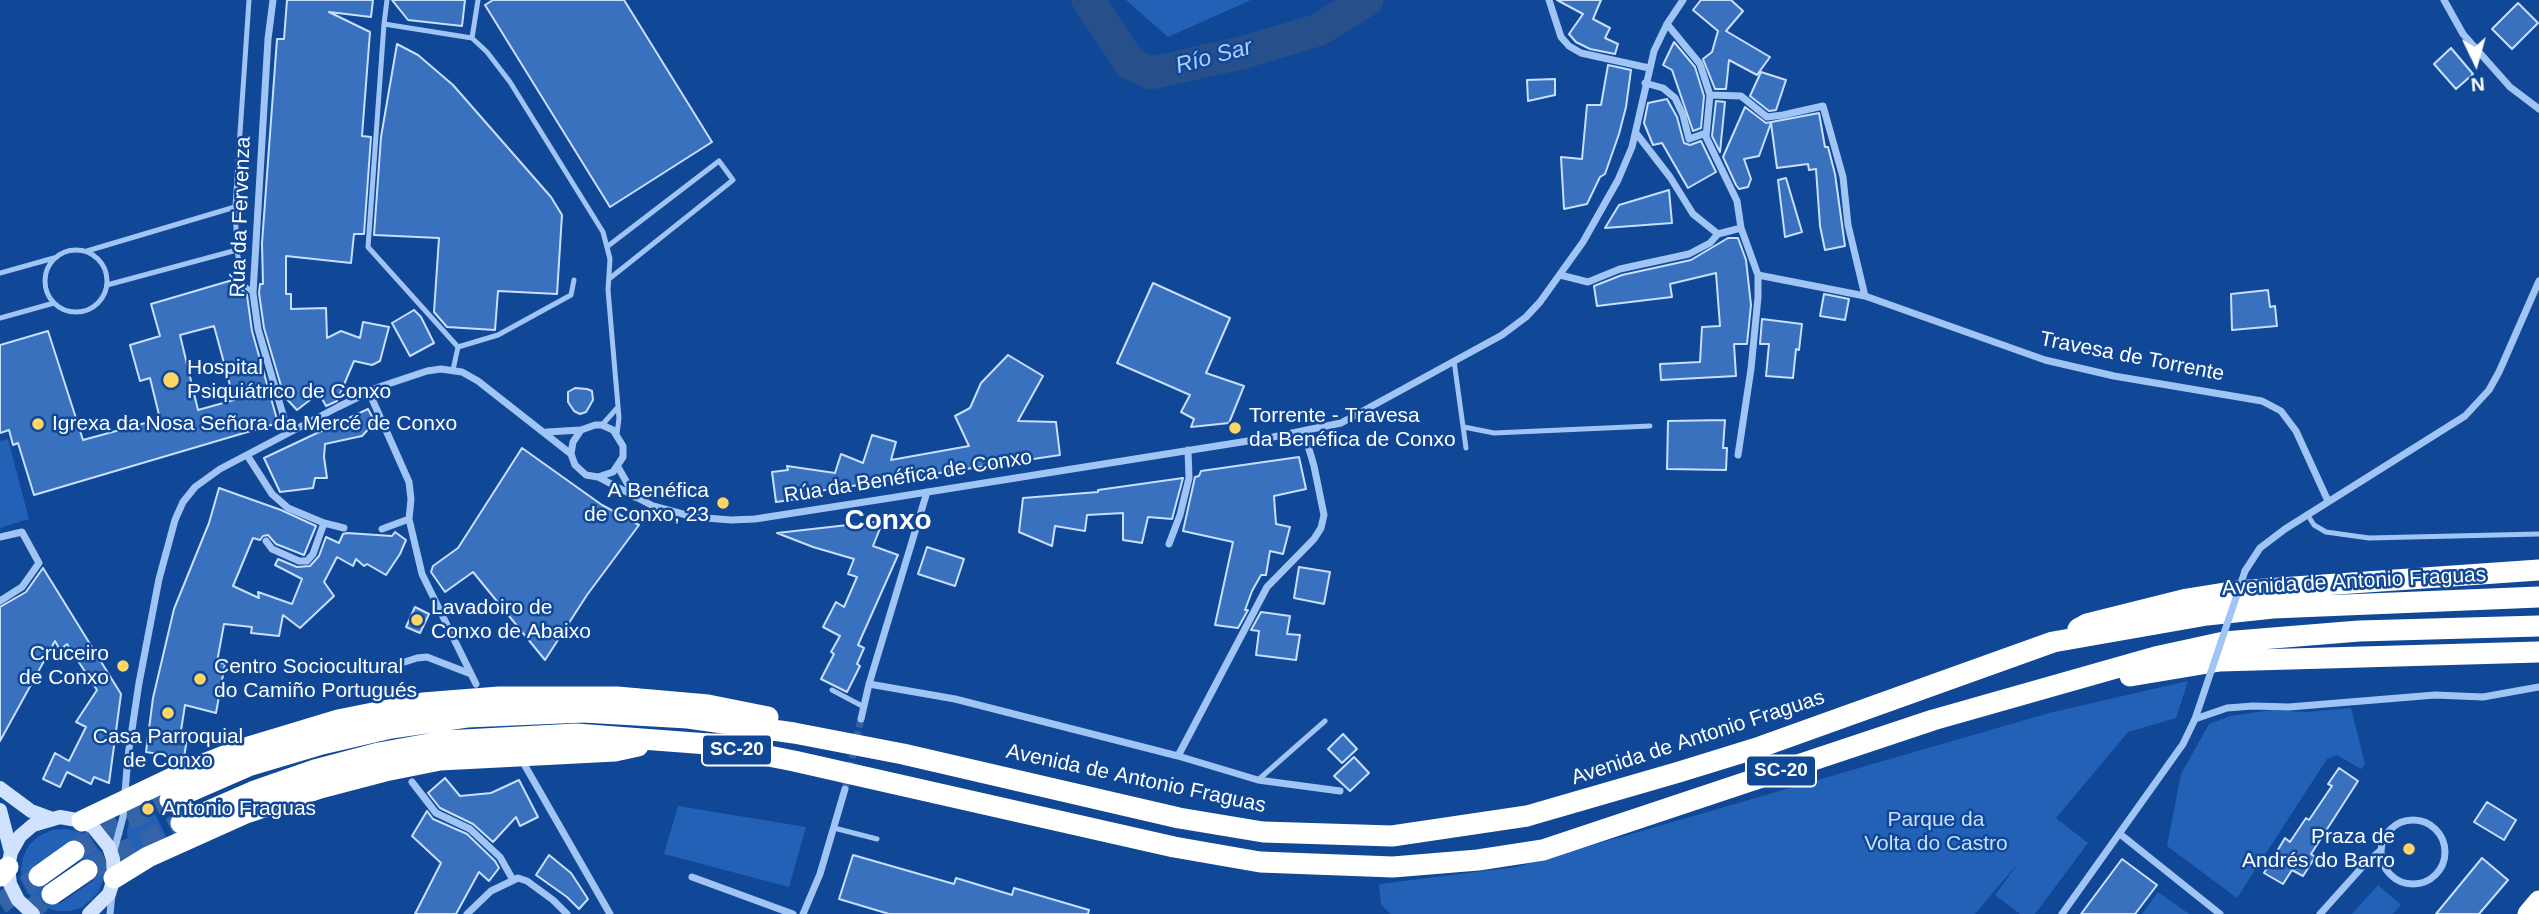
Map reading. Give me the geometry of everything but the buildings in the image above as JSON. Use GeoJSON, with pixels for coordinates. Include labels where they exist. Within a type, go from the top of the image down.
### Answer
{"type":"FeatureCollection","features":[{"type":"Feature","properties":{"kind":"highway"},"geometry":{"type":"LineString","coordinates":[[2053,642],[2087,624],[2212,595],[2299,586],[2539,570]]}},
{"type":"Feature","properties":{"kind":"highway","name":"Avenida de Antonio Fraguas"},"geometry":{"type":"LineString","coordinates":[[170,800],[248,766],[322,744],[391,728],[467,717],[583,712],[688,718],[819,738],[903,754],[1179,818],[1263,832],[1392,836],[1527,816],[1679,772],[1760,747],[2053,642],[2207,615],[2273,608],[2539,597]]}},
{"type":"Feature","properties":{"kind":"highway","name":"SC-20"},"geometry":{"type":"LineString","coordinates":[[181,822],[314,770],[379,753],[445,741],[576,734],[708,744],[1174,847],[1260,862],[1393,867],[1478,860],[1543,850],[1933,720],[2155,657],[2224,642],[2359,631],[2539,626]]}},
{"type":"Feature","properties":{"kind":"highway"},"geometry":{"type":"LineString","coordinates":[[2038,691],[2220,662],[2539,652]]}},
{"type":"Feature","properties":{"kind":"highway"},"geometry":{"type":"LineString","coordinates":[[76,819],[125,802],[191,769],[293,732],[424,703],[559,695],[666,701],[766,716],[819,738]]}},
{"type":"Feature","properties":{"kind":"highway"},"geometry":{"type":"LineString","coordinates":[[113,873],[224,822],[279,801],[385,771],[440,760],[615,751],[663,741]]}},
{"type":"Feature","properties":{"kind":"highway"},"geometry":{"type":"LineString","coordinates":[[39,876],[74,851]]}},
{"type":"Feature","properties":{"kind":"highway"},"geometry":{"type":"LineString","coordinates":[[52,894],[87,870]]}},
{"type":"Feature","properties":{"kind":"highway"},"geometry":{"type":"LineString","coordinates":[[2528,914],[2539,901]]}},
{"type":"Feature","properties":{"kind":"street","name":"Rúa da Fervenza"},"geometry":{"type":"LineString","coordinates":[[273,0],[267,53],[253,293],[258,329],[288,432]]}},
{"type":"Feature","properties":{"kind":"street"},"geometry":{"type":"LineString","coordinates":[[1549,0],[1562,37],[1569,46],[1581,52],[1649,68]]}},
{"type":"Feature","properties":{"kind":"street","name":"Rúa da Benéfica de Conxo"},"geometry":{"type":"LineString","coordinates":[[453,370],[478,381],[546,432],[571,454],[578,469],[586,475],[598,477],[653,506],[694,517],[731,520],[755,519],[1304,432],[1352,419],[1520,322],[1540,302],[1604,207],[1627,162],[1636,133],[1649,68],[1667,24],[1683,0]]}},
{"type":"Feature","properties":{"kind":"street"},"geometry":{"type":"LineString","coordinates":[[2444,0],[2463,34],[2510,87],[2539,110]]}},
{"type":"Feature","properties":{"kind":"street"},"geometry":{"type":"LineString","coordinates":[[1667,24],[1700,64],[1710,95],[1706,137],[1737,201],[1741,228],[1758,275],[1751,369],[1738,455]]}},
{"type":"Feature","properties":{"kind":"street"},"geometry":{"type":"LineString","coordinates":[[1645,83],[1663,88],[1675,98],[1689,139],[1706,133]]}},
{"type":"Feature","properties":{"kind":"street"},"geometry":{"type":"LineString","coordinates":[[1710,95],[1741,96],[1767,117],[1783,116],[1823,106],[1843,177],[1848,225],[1864,296]]}},
{"type":"Feature","properties":{"kind":"street"},"geometry":{"type":"LineString","coordinates":[[1636,133],[1670,177],[1693,214],[1718,234]]}},
{"type":"Feature","properties":{"kind":"street"},"geometry":{"type":"LineString","coordinates":[[1560,275],[1588,282],[1620,269],[1689,254],[1710,243],[1718,234],[1741,228]]}},
{"type":"Feature","properties":{"kind":"street","name":"Travesa de Torrente"},"geometry":{"type":"LineString","coordinates":[[1758,275],[1864,296],[2045,360],[2138,381],[2262,401],[2281,411],[2296,431],[2328,501]]}},
{"type":"Feature","properties":{"kind":"street"},"geometry":{"type":"LineString","coordinates":[[2062,914],[2183,744],[2195,719],[2245,570],[2260,548],[2307,514],[2465,416],[2489,390],[2499,372],[2539,281]]}},
{"type":"Feature","properties":{"kind":"street"},"geometry":{"type":"LineString","coordinates":[[110,914],[113,873],[125,802],[125,778],[139,683],[153,607],[175,520],[183,502],[195,487],[220,469],[369,392],[427,370],[453,370]]}},
{"type":"Feature","properties":{"kind":"street"},"geometry":{"type":"LineString","coordinates":[[369,392],[409,482],[409,519],[422,574],[476,684]]}},
{"type":"Feature","properties":{"kind":"street"},"geometry":{"type":"LineString","coordinates":[[546,432],[581,430],[588,426],[602,425],[617,434],[623,452],[618,467],[598,477]]}},
{"type":"Feature","properties":{"kind":"street"},"geometry":{"type":"LineString","coordinates":[[571,454],[573,442],[581,430]]}},
{"type":"Feature","properties":{"kind":"street"},"geometry":{"type":"LineString","coordinates":[[1178,756],[1267,587],[1321,528],[1324,515],[1304,432]]}},
{"type":"Feature","properties":{"kind":"street"},"geometry":{"type":"LineString","coordinates":[[1170,544],[1189,478],[1188,450]]}},
{"type":"Feature","properties":{"kind":"street"},"geometry":{"type":"LineString","coordinates":[[247,454],[272,494],[288,508],[344,528]]}},
{"type":"Feature","properties":{"kind":"street"},"geometry":{"type":"LineString","coordinates":[[618,467],[635,498]]}},
{"type":"Feature","properties":{"kind":"street"},"geometry":{"type":"LineString","coordinates":[[861,719],[927,492]]}},
{"type":"Feature","properties":{"kind":"street"},"geometry":{"type":"LineString","coordinates":[[382,529],[409,519]]}},
{"type":"Feature","properties":{"kind":"street"},"geometry":{"type":"LineString","coordinates":[[265,541],[272,549],[299,561],[307,561],[313,554],[324,523]]}},
{"type":"Feature","properties":{"kind":"street"},"geometry":{"type":"LineString","coordinates":[[0,537],[22,532],[39,563],[22,587],[0,601]]}},
{"type":"Feature","properties":{"kind":"street"},"geometry":{"type":"LineString","coordinates":[[383,669],[427,657],[471,674]]}},
{"type":"Feature","properties":{"kind":"street"},"geometry":{"type":"LineString","coordinates":[[869,684],[955,699],[1178,756],[1258,780],[1340,792]]}},
{"type":"Feature","properties":{"kind":"street"},"geometry":{"type":"LineString","coordinates":[[2195,719],[2227,708],[2315,706],[2435,695],[2483,697],[2539,687]]}},
{"type":"Feature","properties":{"kind":"street"},"geometry":{"type":"LineString","coordinates":[[524,764],[610,914]]}},
{"type":"Feature","properties":{"kind":"street"},"geometry":{"type":"LineString","coordinates":[[0,788],[31,810],[50,818],[76,819],[112,801],[118,795],[125,778]]}},
{"type":"Feature","properties":{"kind":"street"},"geometry":{"type":"LineString","coordinates":[[412,782],[436,813],[470,830],[500,857],[513,880]]}},
{"type":"Feature","properties":{"kind":"street"},"geometry":{"type":"LineString","coordinates":[[803,914],[820,874],[845,789]]}},
{"type":"Feature","properties":{"kind":"street"},"geometry":{"type":"LineString","coordinates":[[0,810],[10,884],[18,900],[33,914]]}},
{"type":"Feature","properties":{"kind":"street"},"geometry":{"type":"LineString","coordinates":[[7,865],[20,836],[33,825],[50,818]]}},
{"type":"Feature","properties":{"kind":"street"},"geometry":{"type":"LineString","coordinates":[[76,819],[102,836],[113,873],[104,901],[89,914]]}},
{"type":"Feature","properties":{"kind":"street"},"geometry":{"type":"LineString","coordinates":[[2320,914],[2364,865],[2381,851],[2387,832],[2395,825],[2414,819],[2433,826],[2440,834],[2446,853],[2439,872],[2423,883],[2412,885],[2393,878],[2382,861],[2381,851]]}},
{"type":"Feature","properties":{"kind":"street"},"geometry":{"type":"LineString","coordinates":[[2120,834],[2220,914]]}},
{"type":"Feature","properties":{"kind":"street"},"geometry":{"type":"LineString","coordinates":[[692,877],[793,914]]}},
{"type":"Feature","properties":{"kind":"street"},"geometry":{"type":"LineString","coordinates":[[467,914],[491,891],[518,878],[527,881],[567,914]]}},
{"type":"Feature","properties":{"kind":"lane"},"geometry":{"type":"LineString","coordinates":[[249,0],[235,208],[237,250],[244,285],[253,293]]}},
{"type":"Feature","properties":{"kind":"lane"},"geometry":{"type":"LineString","coordinates":[[387,0],[369,247],[458,347]]}},
{"type":"Feature","properties":{"kind":"lane"},"geometry":{"type":"LineString","coordinates":[[472,38],[478,0]]}},
{"type":"Feature","properties":{"kind":"lane"},"geometry":{"type":"LineString","coordinates":[[384,24],[472,38],[487,52],[510,82],[603,232],[608,246],[618,407],[617,434]]}},
{"type":"Feature","properties":{"kind":"lane"},"geometry":{"type":"LineString","coordinates":[[608,246],[719,161],[733,180],[609,279]]}},
{"type":"Feature","properties":{"kind":"lane"},"geometry":{"type":"LineString","coordinates":[[0,273],[54,258],[69,250],[86,251],[235,208]]}},
{"type":"Feature","properties":{"kind":"lane"},"geometry":{"type":"LineString","coordinates":[[107,285],[237,250]]}},
{"type":"Feature","properties":{"kind":"lane"},"geometry":{"type":"LineString","coordinates":[[54,258],[45,276],[48,295],[62,309],[81,312],[99,303],[107,285],[103,264],[86,251]]}},
{"type":"Feature","properties":{"kind":"lane"},"geometry":{"type":"LineString","coordinates":[[458,347],[498,335],[571,295],[574,280]]}},
{"type":"Feature","properties":{"kind":"lane"},"geometry":{"type":"LineString","coordinates":[[0,318],[54,303]]}},
{"type":"Feature","properties":{"kind":"lane"},"geometry":{"type":"LineString","coordinates":[[453,370],[458,347]]}},
{"type":"Feature","properties":{"kind":"lane"},"geometry":{"type":"LineString","coordinates":[[1454,361],[1466,448]]}},
{"type":"Feature","properties":{"kind":"lane"},"geometry":{"type":"LineString","coordinates":[[602,425],[618,407]]}},
{"type":"Feature","properties":{"kind":"lane"},"geometry":{"type":"LineString","coordinates":[[1464,427],[1494,433],[1650,426]]}},
{"type":"Feature","properties":{"kind":"lane"},"geometry":{"type":"LineString","coordinates":[[2307,514],[2314,524],[2326,531],[2369,538],[2539,534]]}},
{"type":"Feature","properties":{"kind":"lane"},"geometry":{"type":"LineString","coordinates":[[832,690],[864,707]]}},
{"type":"Feature","properties":{"kind":"lane"},"geometry":{"type":"LineString","coordinates":[[1258,780],[1325,720]]}},
{"type":"Feature","properties":{"kind":"lane"},"geometry":{"type":"LineString","coordinates":[[834,828],[877,839]]}},
{"type":"Feature","properties":{"kind":"green space"},"geometry":{"type":"Polygon","coordinates":[[[1126,0],[1251,0],[1168,37],[1126,0]]]}},
{"type":"Feature","properties":{"kind":"green space"},"geometry":{"type":"Polygon","coordinates":[[[8,439],[29,519],[0,528],[0,441],[8,439]]]}},
{"type":"Feature","properties":{"kind":"green space","name":"Parque da Volta do Castro"},"geometry":{"type":"Polygon","coordinates":[[[2188,681],[2176,718],[2128,732],[2056,818],[2088,843],[2035,914],[2020,914],[1995,895],[2019,862],[1975,914],[1390,914],[1381,904],[1379,884],[1517,867],[2049,713],[2188,681]]]}},
{"type":"Feature","properties":{"kind":"green space"},"geometry":{"type":"Polygon","coordinates":[[[2351,708],[2365,764],[2361,769],[2337,755],[2327,759],[2237,898],[2167,846],[2181,774],[2209,724],[2230,716],[2271,710],[2306,712],[2351,708]]]}},
{"type":"Feature","properties":{"kind":"green space"},"geometry":{"type":"Polygon","coordinates":[[[147,799],[168,840],[137,852],[128,842],[127,831],[133,806],[147,799]]]}},
{"type":"Feature","properties":{"kind":"green space"},"geometry":{"type":"Polygon","coordinates":[[[678,806],[806,827],[789,887],[664,854],[678,806]]]}},
{"type":"Feature","properties":{"kind":"green space"},"geometry":{"type":"Polygon","coordinates":[[[52,830],[80,832],[100,851],[104,878],[99,891],[81,908],[57,911],[46,908],[27,893],[22,881],[23,857],[29,845],[52,830]],[[74,851],[34,867],[59,904],[94,880],[74,851]]]}},
{"type":"Feature","properties":{"kind":"green space"},"geometry":{"type":"Polygon","coordinates":[[[2378,885],[2401,905],[2393,914],[2352,914],[2378,885]]]}},
{"type":"Feature","properties":{"kind":"green space"},"geometry":{"type":"Polygon","coordinates":[[[2158,892],[2189,914],[2142,914],[2158,892]]]}},
{"type":"Feature","properties":{"kind":"waterway","name":"Río Sar"},"geometry":{"type":"LineString","coordinates":[[1088,0],[1130,63],[1151,73],[1241,53],[1318,30],[1367,0]]}},
{"type":"Feature","properties":{"kind":"tunnel"},"geometry":{"type":"LineString","coordinates":[[845,789],[861,719]]}},
{"type":"Feature","properties":{"kind":"tunnel"},"geometry":{"type":"LineString","coordinates":[[74,851],[170,800]]}},
{"type":"Feature","properties":{"kind":"tunnel"},"geometry":{"type":"LineString","coordinates":[[87,870],[181,823]]}},
{"type":"Feature","properties":{"kind":"tunnel"},"geometry":{"type":"LineString","coordinates":[[0,904],[39,876]]}},
{"type":"Feature","properties":{"kind":"tunnel"},"geometry":{"type":"LineString","coordinates":[[25,914],[52,894]]}},
{"type":"Feature","properties":{"kind":"place","name":"Hospital Psiquiátrico de Conxo"},"geometry":{"type":"Point","coordinates":[171,380]}},
{"type":"Feature","properties":{"kind":"place","name":"Igrexa da Nosa Señora da Mercé de Conxo"},"geometry":{"type":"Point","coordinates":[38,424]}},
{"type":"Feature","properties":{"kind":"place","name":"Torrente - Travesa da Benéfica de Conxo"},"geometry":{"type":"Point","coordinates":[1235,428]}},
{"type":"Feature","properties":{"kind":"place","name":"A Benéfica de Conxo, 23"},"geometry":{"type":"Point","coordinates":[723,503]}},
{"type":"Feature","properties":{"kind":"place","name":"Lavadoiro de Conxo de Abaixo"},"geometry":{"type":"Point","coordinates":[417,620]}},
{"type":"Feature","properties":{"kind":"place","name":"Cruceiro de Conxo"},"geometry":{"type":"Point","coordinates":[123,666]}},
{"type":"Feature","properties":{"kind":"place","name":"Centro Sociocultural do Camiño Portugués"},"geometry":{"type":"Point","coordinates":[200,679]}},
{"type":"Feature","properties":{"kind":"place","name":"Casa Parroquial de Conxo"},"geometry":{"type":"Point","coordinates":[168,713]}},
{"type":"Feature","properties":{"kind":"place","name":"Antonio Fraguas"},"geometry":{"type":"Point","coordinates":[148,809]}},
{"type":"Feature","properties":{"kind":"place","name":"Praza de Andrés do Barro"},"geometry":{"type":"Point","coordinates":[2409,849]}},
{"type":"Feature","properties":{"kind":"district","name":"Conxo"},"geometry":{"type":"Point","coordinates":[888,521]}}]}
